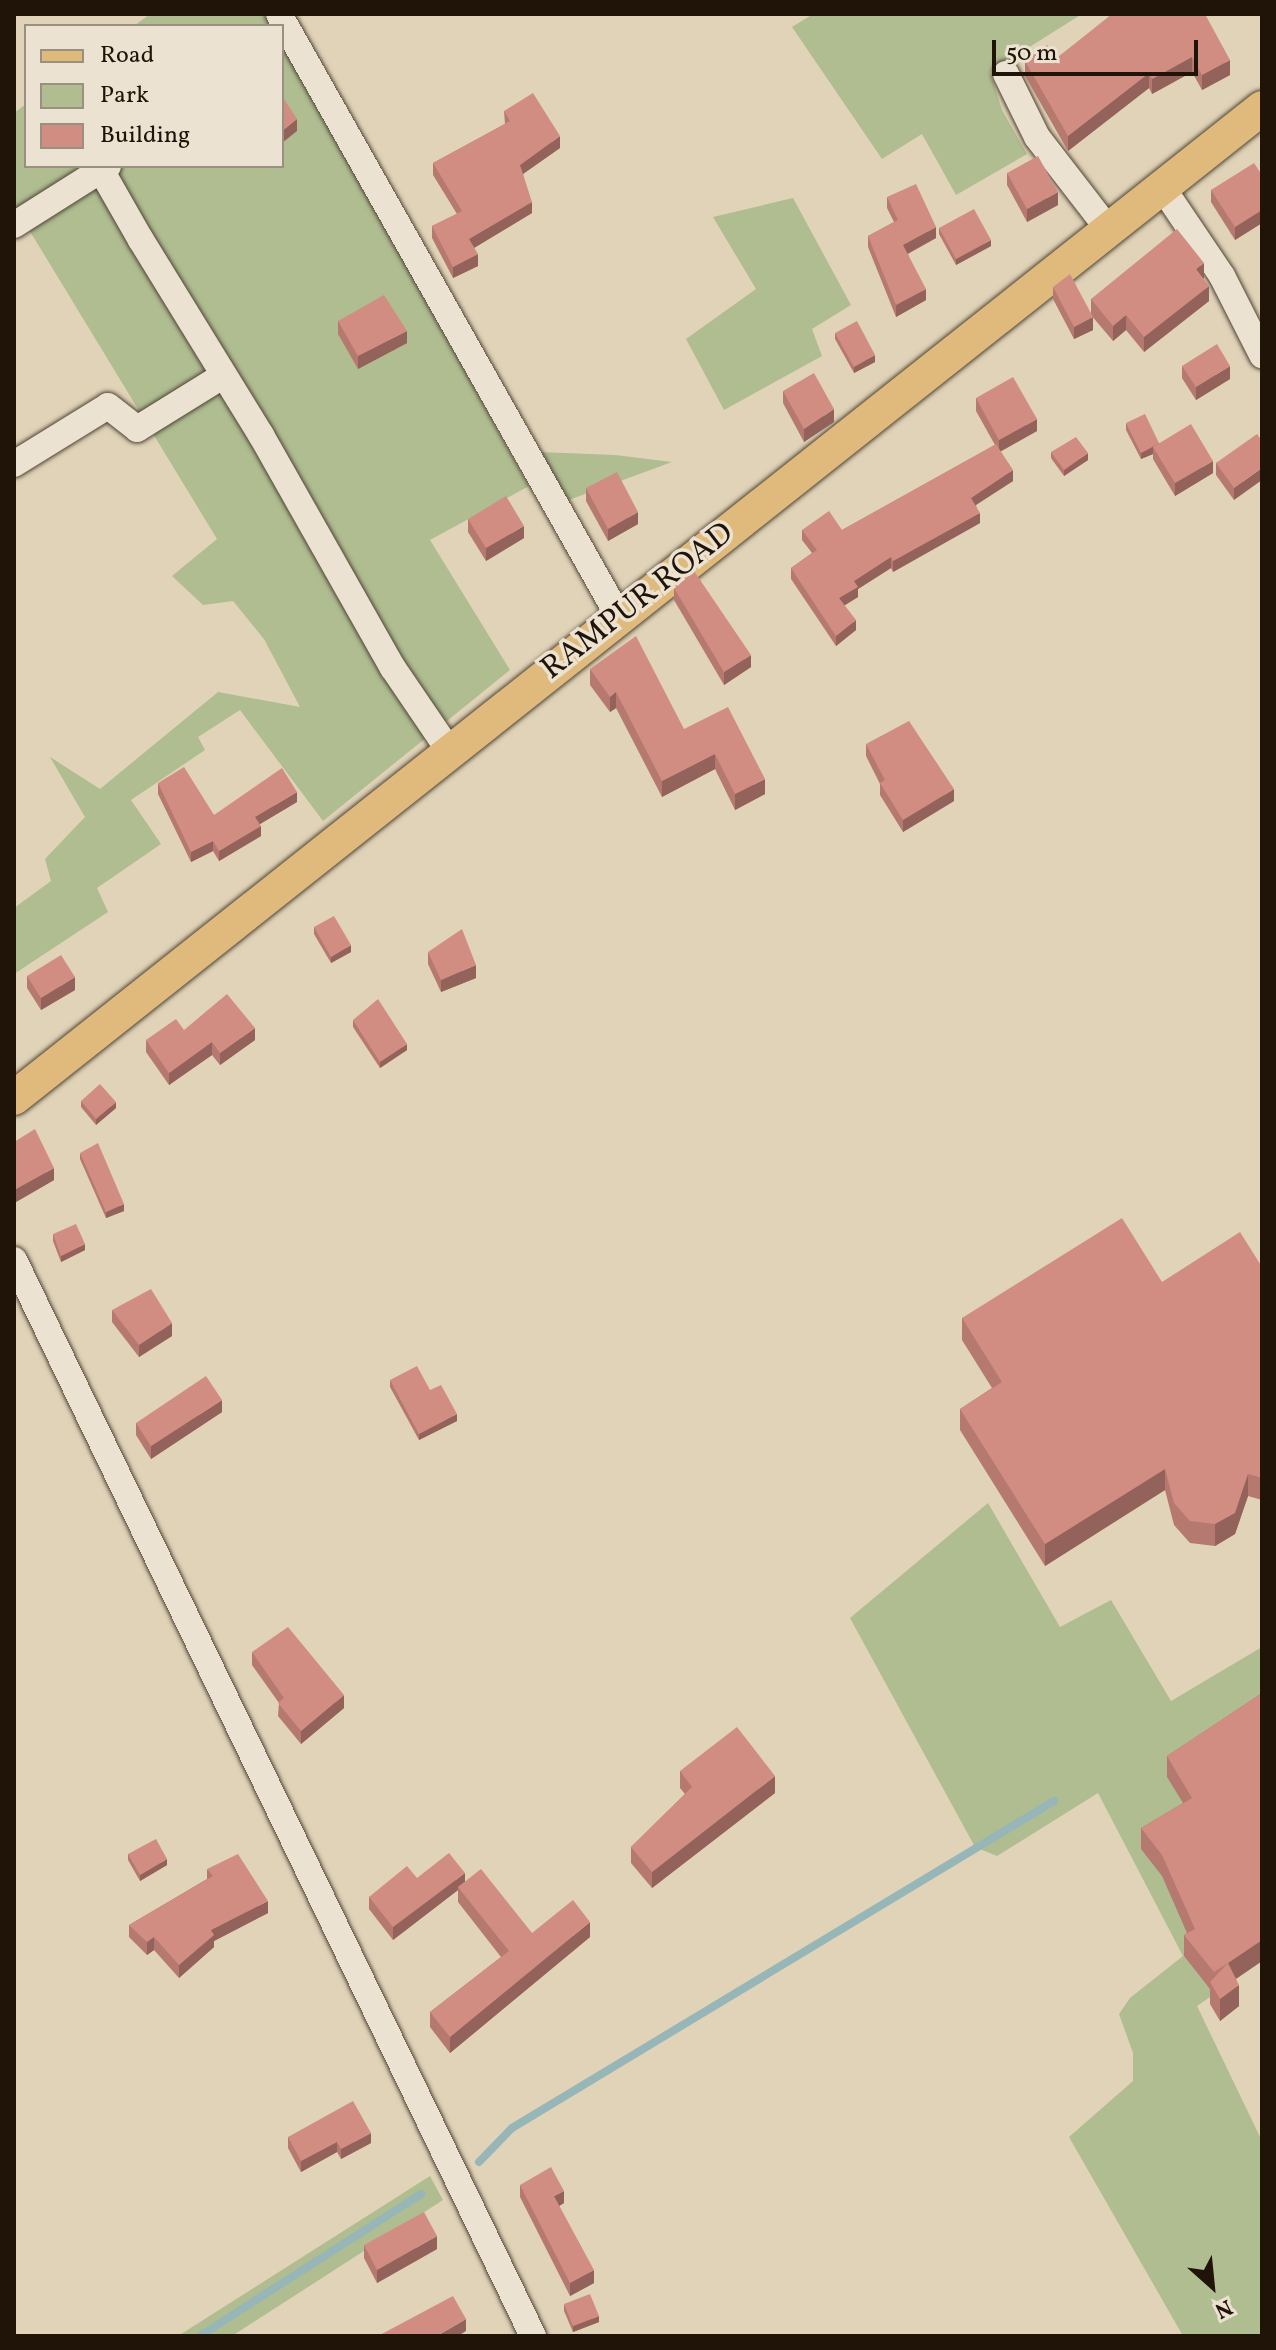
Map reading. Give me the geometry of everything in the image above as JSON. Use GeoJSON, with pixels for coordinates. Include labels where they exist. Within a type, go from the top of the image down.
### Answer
{"type":"FeatureCollection","features":[{"type":"Feature","properties":{"kind":"main road","name":"RAMPUR ROAD"},"geometry":{"type":"LineString","coordinates":[[14,1098],[1262,108]]}},
{"type":"Feature","properties":{"kind":"street"},"geometry":{"type":"LineString","coordinates":[[284,31],[292,59],[619,617]]}},
{"type":"Feature","properties":{"kind":"street"},"geometry":{"type":"LineString","coordinates":[[1006,74],[1037,137],[1108,229]]}},
{"type":"Feature","properties":{"kind":"street"},"geometry":{"type":"LineString","coordinates":[[14,225],[104,168],[362,617],[450,752]]}},
{"type":"Feature","properties":{"kind":"street"},"geometry":{"type":"LineString","coordinates":[[1162,187],[1222,276],[1262,355]]}},
{"type":"Feature","properties":{"kind":"street"},"geometry":{"type":"LineString","coordinates":[[14,464],[108,406],[137,429],[224,375]]}},
{"type":"Feature","properties":{"kind":"street"},"geometry":{"type":"LineString","coordinates":[[14,1260],[533,2336]]}},
{"type":"Feature","properties":{"kind":"green space"},"geometry":{"type":"Polygon","coordinates":[[[150,14],[266,14],[271,24],[137,24],[150,14]]]}},
{"type":"Feature","properties":{"kind":"green space"},"geometry":{"type":"Polygon","coordinates":[[[813,14],[1082,14],[990,72],[1002,110],[1027,154],[956,195],[922,134],[882,159],[792,27],[813,14]]]}},
{"type":"Feature","properties":{"kind":"green space"},"geometry":{"type":"Polygon","coordinates":[[[284,47],[529,486],[430,540],[510,670],[323,821],[240,710],[198,737],[205,750],[131,800],[161,844],[97,888],[108,912],[14,974],[14,908],[51,881],[45,859],[85,817],[50,757],[100,789],[218,692],[300,707],[264,639],[233,601],[203,605],[172,576],[217,539],[14,205],[14,113],[24,106],[24,168],[284,168],[284,47]]]}},
{"type":"Feature","properties":{"kind":"green space"},"geometry":{"type":"Polygon","coordinates":[[[793,198],[851,305],[812,329],[822,356],[724,410],[686,339],[756,289],[713,217],[793,198]]]}},
{"type":"Feature","properties":{"kind":"green space"},"geometry":{"type":"Polygon","coordinates":[[[539,452],[615,455],[672,462],[566,501],[539,452]]]}},
{"type":"Feature","properties":{"kind":"green space"},"geometry":{"type":"Polygon","coordinates":[[[988,1503],[1060,1627],[1111,1600],[1171,1701],[1262,1647],[1262,1961],[1197,2006],[1262,2141],[1262,2336],[1183,2336],[1069,2137],[1133,2081],[1133,2053],[1119,2014],[1130,1998],[1183,1956],[1098,1793],[997,1856],[975,1847],[850,1618],[988,1503]]]}},
{"type":"Feature","properties":{"kind":"green space"},"geometry":{"type":"Polygon","coordinates":[[[430,2176],[443,2200],[232,2336],[178,2336],[430,2176]]]}},
{"type":"Feature","properties":{"kind":"building"},"geometry":{"type":"Polygon","coordinates":[[[1112,14],[1205,14],[1230,60],[1202,75],[1192,57],[1152,79],[1149,73],[1068,136],[1025,61],[1047,45],[1057,58],[1112,14]]]}},
{"type":"Feature","properties":{"kind":"building"},"geometry":{"type":"Polygon","coordinates":[[[533,93],[560,136],[520,165],[532,202],[469,239],[478,254],[453,267],[432,226],[462,211],[433,163],[510,121],[504,111],[533,93]]]}},
{"type":"Feature","properties":{"kind":"building"},"geometry":{"type":"Polygon","coordinates":[[[284,99],[297,119],[284,129],[284,99]]]}},
{"type":"Feature","properties":{"kind":"building"},"geometry":{"type":"Polygon","coordinates":[[[1038,156],[1058,192],[1027,209],[1007,173],[1038,156]]]}},
{"type":"Feature","properties":{"kind":"building"},"geometry":{"type":"Polygon","coordinates":[[[1254,163],[1262,175],[1262,210],[1235,227],[1211,190],[1254,163]]]}},
{"type":"Feature","properties":{"kind":"building"},"geometry":{"type":"Polygon","coordinates":[[[916,184],[936,227],[903,245],[926,289],[896,305],[868,236],[898,220],[887,197],[916,184]]]}},
{"type":"Feature","properties":{"kind":"building"},"geometry":{"type":"Polygon","coordinates":[[[974,209],[991,240],[956,259],[939,228],[974,209]]]}},
{"type":"Feature","properties":{"kind":"building"},"geometry":{"type":"Polygon","coordinates":[[[1177,229],[1204,263],[1196,269],[1209,286],[1144,337],[1126,315],[1113,326],[1091,299],[1177,229]]]}},
{"type":"Feature","properties":{"kind":"building"},"geometry":{"type":"Polygon","coordinates":[[[1070,274],[1093,317],[1074,327],[1053,287],[1070,274]]]}},
{"type":"Feature","properties":{"kind":"building"},"geometry":{"type":"Polygon","coordinates":[[[384,295],[407,331],[358,356],[338,321],[384,295]]]}},
{"type":"Feature","properties":{"kind":"building"},"geometry":{"type":"Polygon","coordinates":[[[857,321],[875,355],[854,367],[835,333],[857,321]]]}},
{"type":"Feature","properties":{"kind":"building"},"geometry":{"type":"Polygon","coordinates":[[[1217,344],[1230,366],[1196,387],[1182,366],[1217,344]]]}},
{"type":"Feature","properties":{"kind":"building"},"geometry":{"type":"Polygon","coordinates":[[[814,373],[834,409],[804,429],[783,391],[814,373]]]}},
{"type":"Feature","properties":{"kind":"building"},"geometry":{"type":"Polygon","coordinates":[[[1013,377],[1037,419],[999,440],[976,398],[1013,377]]]}},
{"type":"Feature","properties":{"kind":"building"},"geometry":{"type":"Polygon","coordinates":[[[1145,414],[1159,443],[1141,453],[1126,423],[1145,414]]]}},
{"type":"Feature","properties":{"kind":"building"},"geometry":{"type":"Polygon","coordinates":[[[1191,424],[1213,461],[1175,483],[1153,447],[1191,424]]]}},
{"type":"Feature","properties":{"kind":"building"},"geometry":{"type":"Polygon","coordinates":[[[1257,434],[1262,441],[1262,468],[1234,488],[1216,463],[1257,434]]]}},
{"type":"Feature","properties":{"kind":"building"},"geometry":{"type":"Polygon","coordinates":[[[1076,437],[1088,453],[1064,470],[1051,452],[1076,437]]]}},
{"type":"Feature","properties":{"kind":"building"},"geometry":{"type":"Polygon","coordinates":[[[996,444],[1013,470],[971,498],[980,513],[893,561],[891,557],[854,581],[858,587],[839,598],[856,620],[836,636],[791,568],[817,550],[802,530],[829,511],[842,530],[996,444]]]}},
{"type":"Feature","properties":{"kind":"building"},"geometry":{"type":"Polygon","coordinates":[[[617,472],[638,512],[608,529],[586,488],[617,472]]]}},
{"type":"Feature","properties":{"kind":"building"},"geometry":{"type":"Polygon","coordinates":[[[506,496],[524,526],[486,548],[468,519],[506,496]]]}},
{"type":"Feature","properties":{"kind":"building"},"geometry":{"type":"Polygon","coordinates":[[[694,571],[751,655],[724,672],[674,588],[694,571]]]}},
{"type":"Feature","properties":{"kind":"building"},"geometry":{"type":"Polygon","coordinates":[[[636,636],[684,729],[728,707],[765,779],[735,794],[715,754],[662,781],[616,692],[610,697],[590,669],[636,636]]]}},
{"type":"Feature","properties":{"kind":"building"},"geometry":{"type":"Polygon","coordinates":[[[909,721],[954,789],[903,820],[880,783],[885,780],[866,744],[909,721]]]}},
{"type":"Feature","properties":{"kind":"building"},"geometry":{"type":"Polygon","coordinates":[[[184,767],[214,815],[282,768],[297,792],[255,817],[261,826],[219,851],[213,841],[191,852],[158,783],[184,767]]]}},
{"type":"Feature","properties":{"kind":"building"},"geometry":{"type":"Polygon","coordinates":[[[334,916],[351,945],[331,957],[314,927],[334,916]]]}},
{"type":"Feature","properties":{"kind":"building"},"geometry":{"type":"Polygon","coordinates":[[[462,929],[476,965],[441,980],[428,952],[462,929]]]}},
{"type":"Feature","properties":{"kind":"building"},"geometry":{"type":"Polygon","coordinates":[[[61,955],[75,977],[41,998],[27,976],[61,955]]]}},
{"type":"Feature","properties":{"kind":"building"},"geometry":{"type":"Polygon","coordinates":[[[227,994],[255,1028],[220,1053],[212,1042],[169,1073],[146,1040],[176,1019],[184,1030],[227,994]]]}},
{"type":"Feature","properties":{"kind":"building"},"geometry":{"type":"Polygon","coordinates":[[[378,999],[407,1044],[380,1062],[353,1020],[378,999]]]}},
{"type":"Feature","properties":{"kind":"building"},"geometry":{"type":"Polygon","coordinates":[[[100,1084],[116,1102],[96,1119],[81,1101],[100,1084]]]}},
{"type":"Feature","properties":{"kind":"building"},"geometry":{"type":"Polygon","coordinates":[[[35,1129],[54,1168],[16,1189],[14,1142],[35,1129]]]}},
{"type":"Feature","properties":{"kind":"building"},"geometry":{"type":"Polygon","coordinates":[[[98,1143],[124,1204],[106,1212],[80,1153],[98,1143]]]}},
{"type":"Feature","properties":{"kind":"building"},"geometry":{"type":"Polygon","coordinates":[[[1122,1218],[1162,1282],[1240,1232],[1262,1267],[1262,1478],[1248,1474],[1235,1513],[1215,1524],[1190,1521],[1174,1503],[1165,1469],[1045,1544],[960,1409],[1002,1382],[962,1318],[1122,1218]]]}},
{"type":"Feature","properties":{"kind":"building"},"geometry":{"type":"Polygon","coordinates":[[[76,1224],[85,1244],[61,1256],[53,1234],[76,1224]]]}},
{"type":"Feature","properties":{"kind":"building"},"geometry":{"type":"Polygon","coordinates":[[[151,1289],[172,1323],[139,1345],[112,1310],[151,1289]]]}},
{"type":"Feature","properties":{"kind":"building"},"geometry":{"type":"Polygon","coordinates":[[[417,1366],[430,1390],[441,1385],[457,1414],[419,1434],[390,1380],[417,1366]]]}},
{"type":"Feature","properties":{"kind":"building"},"geometry":{"type":"Polygon","coordinates":[[[206,1376],[222,1400],[151,1446],[136,1423],[206,1376]]]}},
{"type":"Feature","properties":{"kind":"building"},"geometry":{"type":"Polygon","coordinates":[[[288,1627],[344,1695],[301,1731],[278,1703],[284,1698],[252,1652],[288,1627]]]}},
{"type":"Feature","properties":{"kind":"building"},"geometry":{"type":"Polygon","coordinates":[[[1262,1693],[1262,1940],[1214,1972],[1184,1935],[1195,1929],[1162,1855],[1141,1828],[1192,1798],[1167,1756],[1262,1693]]]}},
{"type":"Feature","properties":{"kind":"building"},"geometry":{"type":"Polygon","coordinates":[[[737,1727],[775,1776],[652,1872],[631,1847],[692,1787],[680,1771],[737,1727]]]}},
{"type":"Feature","properties":{"kind":"building"},"geometry":{"type":"Polygon","coordinates":[[[156,1839],[167,1859],[140,1875],[128,1854],[156,1839]]]}},
{"type":"Feature","properties":{"kind":"building"},"geometry":{"type":"Polygon","coordinates":[[[449,1853],[465,1873],[393,1927],[369,1897],[407,1866],[417,1878],[449,1853]]]}},
{"type":"Feature","properties":{"kind":"building"},"geometry":{"type":"Polygon","coordinates":[[[238,1854],[268,1901],[211,1930],[214,1935],[179,1965],[154,1937],[147,1942],[129,1925],[213,1876],[207,1869],[238,1854]]]}},
{"type":"Feature","properties":{"kind":"building"},"geometry":{"type":"Polygon","coordinates":[[[481,1869],[532,1933],[573,1900],[590,1922],[450,2037],[430,2012],[509,1951],[458,1887],[481,1869]]]}},
{"type":"Feature","properties":{"kind":"building"},"geometry":{"type":"Polygon","coordinates":[[[1228,1963],[1239,1985],[1220,1999],[1210,1982],[1228,1963]]]}},
{"type":"Feature","properties":{"kind":"building"},"geometry":{"type":"Polygon","coordinates":[[[353,2101],[371,2133],[341,2149],[337,2142],[301,2161],[288,2137],[353,2101]]]}},
{"type":"Feature","properties":{"kind":"building"},"geometry":{"type":"Polygon","coordinates":[[[551,2167],[564,2191],[554,2196],[594,2270],[570,2283],[520,2185],[551,2167]]]}},
{"type":"Feature","properties":{"kind":"building"},"geometry":{"type":"Polygon","coordinates":[[[424,2212],[437,2236],[377,2270],[364,2245],[424,2212]]]}},
{"type":"Feature","properties":{"kind":"building"},"geometry":{"type":"Polygon","coordinates":[[[590,2294],[599,2316],[573,2326],[564,2304],[590,2294]]]}},
{"type":"Feature","properties":{"kind":"building"},"geometry":{"type":"Polygon","coordinates":[[[453,2296],[466,2319],[437,2336],[378,2336],[453,2296]]]}},
{"type":"Feature","properties":{"kind":"waterway"},"geometry":{"type":"LineString","coordinates":[[479,2162],[512,2128],[1054,1801]]}},
{"type":"Feature","properties":{"kind":"waterway"},"geometry":{"type":"LineString","coordinates":[[200,2336],[421,2194]]}}]}
